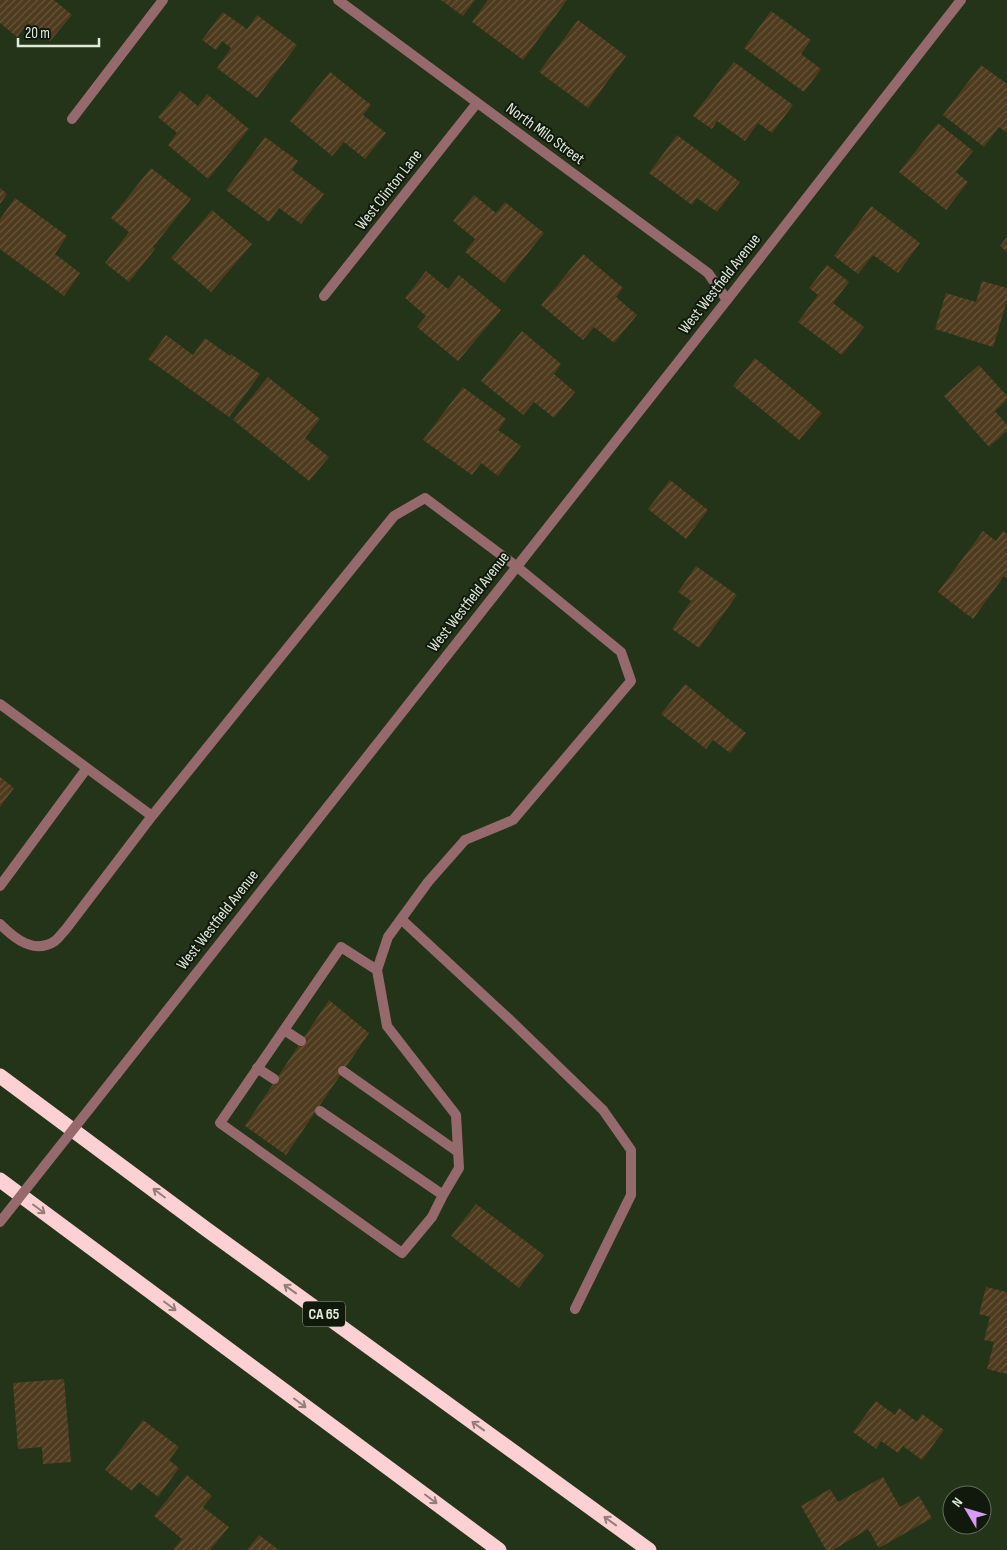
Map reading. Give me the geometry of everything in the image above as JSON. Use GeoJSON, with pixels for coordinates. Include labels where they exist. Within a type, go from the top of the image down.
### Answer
{"type":"FeatureCollection","features":[{"type":"Feature","properties":{"kind":"highway","name":"CA 65"},"geometry":{"type":"LineString","coordinates":[[0,1076],[206,1229],[649,1550]]}},
{"type":"Feature","properties":{"kind":"highway"},"geometry":{"type":"LineString","coordinates":[[0,1180],[499,1550]]}},
{"type":"Feature","properties":{"kind":"street"},"geometry":{"type":"LineString","coordinates":[[72,120],[163,0]]}},
{"type":"Feature","properties":{"kind":"street","name":"North Milo Street"},"geometry":{"type":"LineString","coordinates":[[338,0],[708,272],[727,300]]}},
{"type":"Feature","properties":{"kind":"street","name":"West Westfield Avenue"},"geometry":{"type":"LineString","coordinates":[[0,1222],[727,300],[960,0]]}},
{"type":"Feature","properties":{"kind":"street","name":"West Clinton Lane"},"geometry":{"type":"LineString","coordinates":[[324,296],[477,103]]}},
{"type":"Feature","properties":{"kind":"street"},"geometry":{"type":"LineString","coordinates":[[0,924],[20,941],[34,946],[46,945],[55,941],[66,930],[152,816],[394,516],[425,498],[516,566],[621,652],[631,681],[513,820],[465,840],[428,882],[388,937],[377,970],[387,1026],[456,1114],[459,1168],[432,1218],[402,1254],[220,1123],[341,947],[377,970]]}},
{"type":"Feature","properties":{"kind":"street"},"geometry":{"type":"LineString","coordinates":[[0,704],[152,816]]}},
{"type":"Feature","properties":{"kind":"street"},"geometry":{"type":"LineString","coordinates":[[0,886],[87,768]]}},
{"type":"Feature","properties":{"kind":"street"},"geometry":{"type":"LineString","coordinates":[[402,919],[603,1110],[631,1150],[631,1195],[574,1310]]}},
{"type":"Feature","properties":{"kind":"street"},"geometry":{"type":"LineString","coordinates":[[284,1030],[301,1042]]}},
{"type":"Feature","properties":{"kind":"street"},"geometry":{"type":"LineString","coordinates":[[257,1068],[274,1079]]}},
{"type":"Feature","properties":{"kind":"street"},"geometry":{"type":"LineString","coordinates":[[343,1071],[458,1152]]}},
{"type":"Feature","properties":{"kind":"street"},"geometry":{"type":"LineString","coordinates":[[320,1111],[443,1196]]}},
{"type":"Feature","properties":{"kind":"building"},"geometry":{"type":"Polygon","coordinates":[[[0,0],[54,0],[72,15],[50,41],[28,23],[17,37],[0,23],[0,0]]]}},
{"type":"Feature","properties":{"kind":"building"},"geometry":{"type":"Polygon","coordinates":[[[441,0],[475,0],[463,16],[441,0]]]}},
{"type":"Feature","properties":{"kind":"building"},"geometry":{"type":"Polygon","coordinates":[[[488,0],[567,0],[523,60],[472,22],[488,0]]]}},
{"type":"Feature","properties":{"kind":"building"},"geometry":{"type":"Polygon","coordinates":[[[771,11],[811,40],[801,54],[821,69],[804,92],[744,48],[771,11]]]}},
{"type":"Feature","properties":{"kind":"building"},"geometry":{"type":"Polygon","coordinates":[[[223,12],[247,29],[257,15],[297,45],[257,98],[217,68],[231,48],[222,41],[216,50],[202,40],[223,12]]]}},
{"type":"Feature","properties":{"kind":"building"},"geometry":{"type":"Polygon","coordinates":[[[578,20],[626,56],[588,108],[539,72],[578,20]]]}},
{"type":"Feature","properties":{"kind":"building"},"geometry":{"type":"Polygon","coordinates":[[[734,62],[793,105],[772,133],[758,123],[745,141],[717,121],[712,129],[693,116],[734,62]]]}},
{"type":"Feature","properties":{"kind":"building"},"geometry":{"type":"Polygon","coordinates":[[[981,65],[1007,84],[1007,133],[999,127],[984,147],[943,115],[981,65]]]}},
{"type":"Feature","properties":{"kind":"building"},"geometry":{"type":"Polygon","coordinates":[[[330,72],[371,105],[363,115],[386,133],[365,159],[344,142],[332,156],[290,121],[330,72]]]}},
{"type":"Feature","properties":{"kind":"building"},"geometry":{"type":"Polygon","coordinates":[[[180,91],[198,106],[207,94],[249,129],[208,179],[168,145],[177,133],[158,117],[180,91]]]}},
{"type":"Feature","properties":{"kind":"building"},"geometry":{"type":"Polygon","coordinates":[[[938,123],[973,151],[956,172],[968,182],[946,210],[899,172],[938,123]]]}},
{"type":"Feature","properties":{"kind":"building"},"geometry":{"type":"Polygon","coordinates":[[[677,135],[740,182],[717,212],[697,198],[692,205],[649,173],[677,135]]]}},
{"type":"Feature","properties":{"kind":"building"},"geometry":{"type":"Polygon","coordinates":[[[265,137],[298,161],[292,170],[324,194],[301,224],[279,208],[269,222],[226,190],[265,137]]]}},
{"type":"Feature","properties":{"kind":"building"},"geometry":{"type":"Polygon","coordinates":[[[151,168],[191,199],[153,247],[155,249],[129,282],[105,263],[129,232],[111,218],[151,168]]]}},
{"type":"Feature","properties":{"kind":"building"},"geometry":{"type":"Polygon","coordinates":[[[0,188],[7,194],[0,204],[0,188]]]}},
{"type":"Feature","properties":{"kind":"building"},"geometry":{"type":"Polygon","coordinates":[[[474,195],[496,213],[505,202],[544,233],[504,283],[465,252],[475,239],[453,221],[474,195]]]}},
{"type":"Feature","properties":{"kind":"building"},"geometry":{"type":"Polygon","coordinates":[[[15,198],[67,236],[55,254],[80,273],[64,296],[0,249],[0,219],[15,198]]]}},
{"type":"Feature","properties":{"kind":"building"},"geometry":{"type":"Polygon","coordinates":[[[871,206],[920,243],[898,273],[873,255],[858,274],[834,256],[871,206]]]}},
{"type":"Feature","properties":{"kind":"building"},"geometry":{"type":"Polygon","coordinates":[[[212,210],[252,244],[211,292],[171,258],[212,210]]]}},
{"type":"Feature","properties":{"kind":"building"},"geometry":{"type":"Polygon","coordinates":[[[1007,237],[1007,252],[1000,246],[1007,237]]]}},
{"type":"Feature","properties":{"kind":"building"},"geometry":{"type":"Polygon","coordinates":[[[583,254],[623,288],[616,297],[637,315],[614,343],[594,327],[583,340],[541,305],[583,254]]]}},
{"type":"Feature","properties":{"kind":"building"},"geometry":{"type":"Polygon","coordinates":[[[827,265],[849,282],[833,303],[864,327],[842,355],[798,322],[818,295],[809,288],[827,265]]]}},
{"type":"Feature","properties":{"kind":"building"},"geometry":{"type":"Polygon","coordinates":[[[426,271],[448,289],[459,275],[501,310],[458,361],[417,327],[426,316],[405,298],[426,271]]]}},
{"type":"Feature","properties":{"kind":"building"},"geometry":{"type":"Polygon","coordinates":[[[982,281],[1007,288],[1007,301],[993,347],[935,329],[946,293],[976,302],[982,281]]]}},
{"type":"Feature","properties":{"kind":"building"},"geometry":{"type":"Polygon","coordinates":[[[522,331],[561,364],[554,374],[575,392],[554,418],[534,402],[523,415],[481,381],[522,331]]]}},
{"type":"Feature","properties":{"kind":"building"},"geometry":{"type":"Polygon","coordinates":[[[166,335],[193,355],[205,338],[260,374],[229,417],[148,359],[166,335]]]}},
{"type":"Feature","properties":{"kind":"building"},"geometry":{"type":"Polygon","coordinates":[[[755,358],[822,413],[799,440],[733,386],[755,358]]]}},
{"type":"Feature","properties":{"kind":"building"},"geometry":{"type":"Polygon","coordinates":[[[979,365],[1007,396],[1007,400],[995,411],[1007,425],[1007,431],[989,447],[944,396],[979,365]]]}},
{"type":"Feature","properties":{"kind":"building"},"geometry":{"type":"Polygon","coordinates":[[[268,377],[320,419],[305,438],[329,457],[309,481],[233,420],[268,377]]]}},
{"type":"Feature","properties":{"kind":"building"},"geometry":{"type":"Polygon","coordinates":[[[463,387],[506,419],[498,430],[521,446],[498,476],[481,463],[472,475],[423,440],[463,387]]]}},
{"type":"Feature","properties":{"kind":"building"},"geometry":{"type":"Polygon","coordinates":[[[670,480],[708,510],[686,539],[648,509],[670,480]]]}},
{"type":"Feature","properties":{"kind":"building"},"geometry":{"type":"Polygon","coordinates":[[[983,531],[996,541],[1003,531],[1007,534],[1007,578],[1004,576],[973,619],[938,592],[983,531]]]}},
{"type":"Feature","properties":{"kind":"building"},"geometry":{"type":"Polygon","coordinates":[[[696,566],[737,595],[699,648],[672,629],[691,601],[678,592],[696,566]]]}},
{"type":"Feature","properties":{"kind":"building"},"geometry":{"type":"Polygon","coordinates":[[[685,684],[746,733],[730,753],[713,740],[706,749],[661,714],[685,684]]]}},
{"type":"Feature","properties":{"kind":"building"},"geometry":{"type":"Polygon","coordinates":[[[0,777],[14,788],[0,807],[0,777]]]}},
{"type":"Feature","properties":{"kind":"building"},"geometry":{"type":"Polygon","coordinates":[[[329,1000],[369,1033],[286,1155],[245,1126],[329,1000]]]}},
{"type":"Feature","properties":{"kind":"building"},"geometry":{"type":"Polygon","coordinates":[[[476,1204],[544,1255],[519,1288],[451,1236],[476,1204]]]}},
{"type":"Feature","properties":{"kind":"building"},"geometry":{"type":"Polygon","coordinates":[[[986,1287],[1007,1292],[1007,1374],[987,1369],[994,1342],[984,1340],[990,1317],[979,1314],[986,1287]]]}},
{"type":"Feature","properties":{"kind":"building"},"geometry":{"type":"Polygon","coordinates":[[[64,1379],[71,1462],[43,1464],[42,1447],[18,1449],[13,1383],[64,1379]]]}},
{"type":"Feature","properties":{"kind":"building"},"geometry":{"type":"Polygon","coordinates":[[[876,1401],[895,1415],[899,1408],[917,1422],[922,1414],[944,1430],[922,1460],[903,1446],[898,1453],[881,1441],[876,1449],[853,1432],[876,1401]]]}},
{"type":"Feature","properties":{"kind":"building"},"geometry":{"type":"Polygon","coordinates":[[[143,1420],[179,1447],[169,1460],[179,1468],[158,1497],[139,1482],[132,1491],[105,1470],[143,1420]]]}},
{"type":"Feature","properties":{"kind":"building"},"geometry":{"type":"Polygon","coordinates":[[[187,1475],[212,1496],[203,1507],[229,1527],[210,1550],[173,1550],[182,1539],[154,1516],[187,1475]]]}},
{"type":"Feature","properties":{"kind":"building"},"geometry":{"type":"Polygon","coordinates":[[[883,1477],[900,1507],[919,1496],[932,1518],[879,1548],[868,1529],[833,1550],[826,1550],[801,1506],[830,1489],[838,1502],[883,1477]]]}},
{"type":"Feature","properties":{"kind":"building"},"geometry":{"type":"Polygon","coordinates":[[[259,1535],[279,1550],[247,1550],[259,1535]]]}}]}
